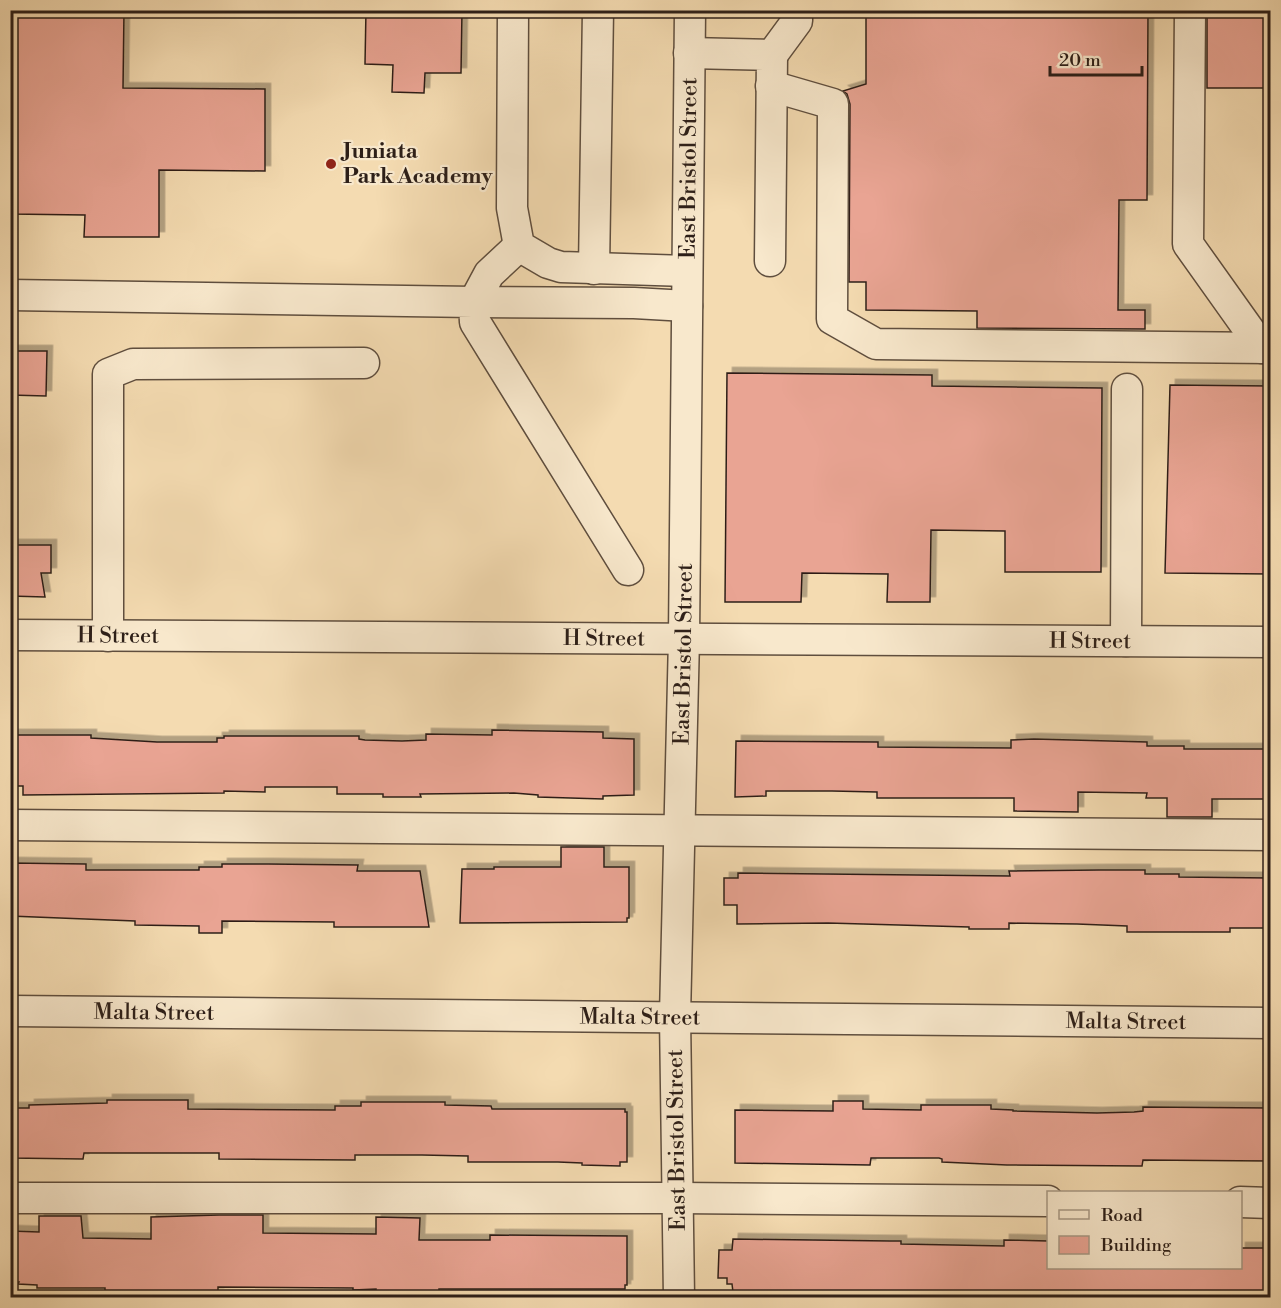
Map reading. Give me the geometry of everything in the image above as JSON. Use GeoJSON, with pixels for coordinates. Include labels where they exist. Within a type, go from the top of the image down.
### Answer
{"type":"FeatureCollection","features":[{"type":"Feature","properties":{"kind":"street"},"geometry":{"type":"LineString","coordinates":[[513,10],[512,208],[519,246],[548,263],[561,267],[687,272]]}},
{"type":"Feature","properties":{"kind":"street"},"geometry":{"type":"LineString","coordinates":[[594,269],[598,10]]}},
{"type":"Feature","properties":{"kind":"street","name":"East Bristol Street"},"geometry":{"type":"LineString","coordinates":[[679,1298],[675,1016],[684,638],[690,10]]}},
{"type":"Feature","properties":{"kind":"street"},"geometry":{"type":"LineString","coordinates":[[770,261],[772,55],[797,21],[798,10]]}},
{"type":"Feature","properties":{"kind":"street"},"geometry":{"type":"LineString","coordinates":[[1190,10],[1188,244],[1266,348]]}},
{"type":"Feature","properties":{"kind":"street"},"geometry":{"type":"LineString","coordinates":[[689,52],[772,55]]}},
{"type":"Feature","properties":{"kind":"street"},"geometry":{"type":"LineString","coordinates":[[771,86],[833,104],[832,319],[876,344],[1266,348]]}},
{"type":"Feature","properties":{"kind":"street"},"geometry":{"type":"LineString","coordinates":[[519,246],[489,274],[474,302],[475,322],[628,570]]}},
{"type":"Feature","properties":{"kind":"street"},"geometry":{"type":"LineString","coordinates":[[10,295],[634,303],[687,306]]}},
{"type":"Feature","properties":{"kind":"street"},"geometry":{"type":"LineString","coordinates":[[108,636],[108,374],[133,364],[364,363]]}},
{"type":"Feature","properties":{"kind":"street"},"geometry":{"type":"LineString","coordinates":[[1126,641],[1127,389]]}},
{"type":"Feature","properties":{"kind":"street","name":"H Street"},"geometry":{"type":"LineString","coordinates":[[10,635],[1270,642]]}},
{"type":"Feature","properties":{"kind":"street"},"geometry":{"type":"LineString","coordinates":[[10,825],[1270,835]]}},
{"type":"Feature","properties":{"kind":"street","name":"Malta Street"},"geometry":{"type":"LineString","coordinates":[[10,1011],[1270,1023]]}},
{"type":"Feature","properties":{"kind":"street"},"geometry":{"type":"LineString","coordinates":[[10,1198],[678,1197],[1047,1201]]}},
{"type":"Feature","properties":{"kind":"street"},"geometry":{"type":"LineString","coordinates":[[1242,1202],[1270,1203]]}},
{"type":"Feature","properties":{"kind":"building"},"geometry":{"type":"Polygon","coordinates":[[[10,10],[124,10],[123,88],[265,89],[265,171],[159,170],[159,237],[84,237],[85,215],[10,214],[10,10]]]}},
{"type":"Feature","properties":{"kind":"building","name":"Juniata Park Academy"},"geometry":{"type":"Polygon","coordinates":[[[366,10],[462,10],[461,73],[425,73],[424,93],[392,92],[393,65],[365,64],[366,10]]]}},
{"type":"Feature","properties":{"kind":"building"},"geometry":{"type":"Polygon","coordinates":[[[866,10],[1148,10],[1147,200],[1119,200],[1118,310],[1145,310],[1145,329],[977,328],[977,311],[866,310],[866,282],[849,282],[850,104],[847,94],[843,91],[866,84],[866,10]]]}},
{"type":"Feature","properties":{"kind":"building"},"geometry":{"type":"Polygon","coordinates":[[[1207,10],[1270,10],[1270,88],[1207,88],[1207,10]]]}},
{"type":"Feature","properties":{"kind":"building"},"geometry":{"type":"Polygon","coordinates":[[[10,351],[47,351],[46,396],[10,395],[10,351]]]}},
{"type":"Feature","properties":{"kind":"building"},"geometry":{"type":"Polygon","coordinates":[[[727,373],[932,375],[932,386],[1102,388],[1101,572],[1005,572],[1005,531],[931,530],[930,602],[887,602],[888,574],[802,573],[801,602],[725,602],[727,373]]]}},
{"type":"Feature","properties":{"kind":"building"},"geometry":{"type":"Polygon","coordinates":[[[1170,385],[1270,386],[1270,574],[1165,573],[1170,385]]]}},
{"type":"Feature","properties":{"kind":"building"},"geometry":{"type":"Polygon","coordinates":[[[10,545],[51,545],[51,573],[41,573],[45,597],[10,596],[10,545]]]}},
{"type":"Feature","properties":{"kind":"building"},"geometry":{"type":"Polygon","coordinates":[[[492,730],[603,732],[603,738],[634,739],[634,795],[603,796],[603,799],[538,797],[538,795],[514,793],[420,794],[421,797],[383,797],[383,794],[337,794],[337,787],[265,787],[265,792],[23,795],[23,786],[10,786],[10,735],[91,735],[91,738],[157,742],[217,742],[217,738],[224,738],[224,736],[359,736],[359,739],[365,740],[402,741],[426,740],[426,734],[492,735],[492,730]]]}},
{"type":"Feature","properties":{"kind":"building"},"geometry":{"type":"Polygon","coordinates":[[[1011,740],[1147,742],[1147,746],[1184,746],[1184,749],[1270,749],[1270,799],[1212,799],[1212,817],[1167,817],[1167,798],[1146,798],[1147,793],[1078,792],[1078,812],[1014,811],[1014,798],[877,798],[877,792],[766,791],[766,796],[735,797],[736,741],[878,742],[878,747],[1011,748],[1011,740]]]}},
{"type":"Feature","properties":{"kind":"building"},"geometry":{"type":"Polygon","coordinates":[[[561,847],[604,847],[604,867],[629,867],[629,918],[627,922],[460,923],[462,869],[561,867],[561,847]]]}},
{"type":"Feature","properties":{"kind":"building"},"geometry":{"type":"Polygon","coordinates":[[[10,863],[86,864],[86,870],[199,870],[199,867],[222,867],[222,864],[268,864],[358,865],[357,871],[420,871],[429,927],[334,927],[334,922],[222,921],[222,933],[199,933],[199,926],[135,925],[135,921],[10,916],[10,863]]]}},
{"type":"Feature","properties":{"kind":"building"},"geometry":{"type":"Polygon","coordinates":[[[1145,870],[1145,874],[1179,874],[1179,877],[1270,878],[1270,928],[1230,928],[1230,932],[1127,932],[1127,926],[1077,924],[1009,923],[1009,929],[969,929],[969,927],[828,923],[737,924],[737,905],[724,905],[724,878],[738,878],[738,873],[1010,876],[1009,871],[1145,870]]]}},
{"type":"Feature","properties":{"kind":"building"},"geometry":{"type":"Polygon","coordinates":[[[107,1100],[188,1100],[188,1109],[335,1110],[335,1106],[361,1106],[361,1102],[445,1102],[445,1105],[491,1106],[492,1109],[625,1109],[627,1112],[627,1162],[620,1162],[620,1166],[558,1162],[468,1162],[468,1156],[422,1155],[355,1155],[355,1160],[219,1159],[219,1153],[84,1153],[83,1159],[10,1158],[10,1108],[29,1108],[29,1105],[107,1103],[107,1100]]]}},
{"type":"Feature","properties":{"kind":"building"},"geometry":{"type":"Polygon","coordinates":[[[833,1101],[863,1101],[863,1109],[921,1110],[921,1105],[991,1105],[991,1109],[1013,1111],[1097,1113],[1143,1111],[1143,1107],[1270,1108],[1270,1161],[1143,1160],[1142,1166],[1007,1165],[942,1162],[939,1158],[871,1158],[870,1165],[735,1163],[735,1110],[833,1111],[833,1101]]]}},
{"type":"Feature","properties":{"kind":"building"},"geometry":{"type":"Polygon","coordinates":[[[263,1215],[263,1233],[376,1234],[376,1217],[420,1218],[419,1240],[490,1240],[490,1235],[627,1236],[627,1285],[625,1289],[439,1289],[439,1294],[376,1293],[376,1289],[353,1290],[353,1288],[218,1287],[218,1293],[128,1292],[128,1294],[105,1293],[105,1288],[37,1288],[37,1285],[10,1282],[10,1231],[39,1232],[39,1216],[81,1216],[83,1238],[151,1239],[151,1217],[263,1215]]]}},
{"type":"Feature","properties":{"kind":"building"},"geometry":{"type":"Polygon","coordinates":[[[733,1239],[901,1241],[901,1244],[1004,1246],[1004,1240],[1047,1241],[1047,1269],[1242,1269],[1242,1248],[1270,1248],[1270,1298],[1072,1298],[1072,1295],[1013,1294],[1013,1296],[988,1298],[915,1298],[733,1292],[732,1284],[727,1284],[727,1278],[718,1278],[719,1250],[732,1250],[733,1239]]]}},
{"type":"Feature","properties":{"kind":"place","name":"Juniata Park Academy"},"geometry":{"type":"Point","coordinates":[331,164]}}]}
